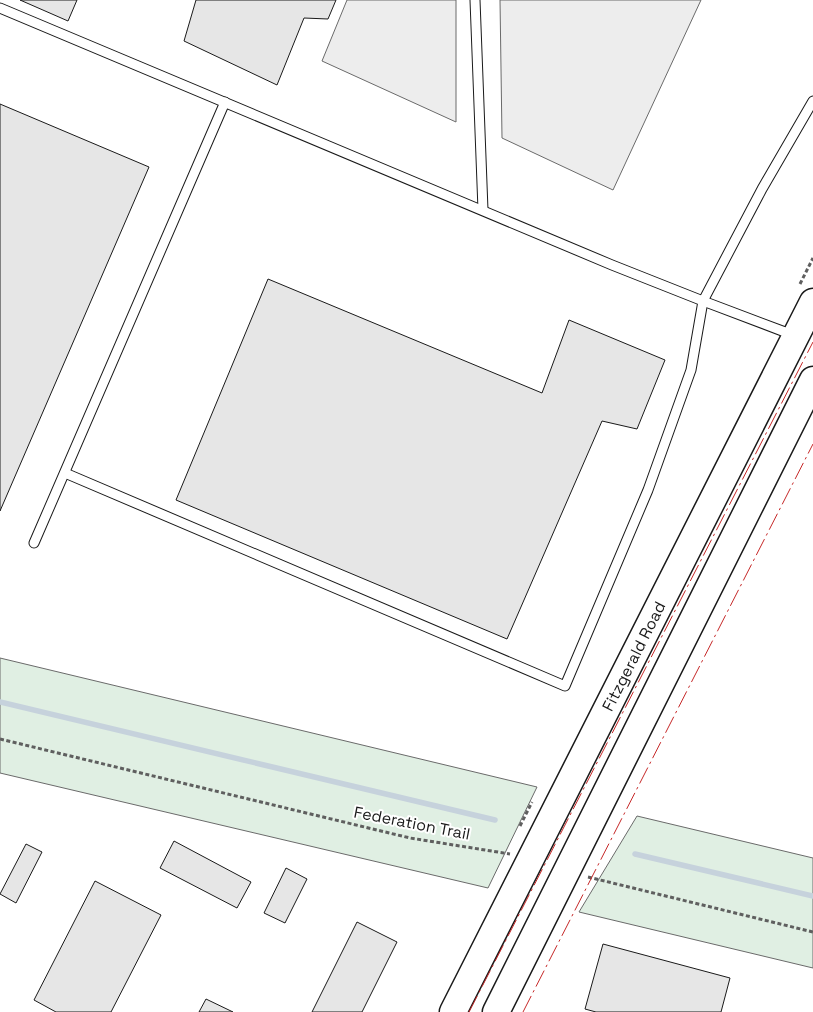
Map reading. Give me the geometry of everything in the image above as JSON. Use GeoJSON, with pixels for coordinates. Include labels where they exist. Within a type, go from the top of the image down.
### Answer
{"type":"FeatureCollection","features":[{"type":"Feature","properties":{"kind":"main road","name":"Fitzgerald Road"},"geometry":{"type":"LineString","coordinates":[[453,1012],[813,302]]}},
{"type":"Feature","properties":{"kind":"main road"},"geometry":{"type":"LineString","coordinates":[[496,1012],[813,380]]}},
{"type":"Feature","properties":{"kind":"lane"},"geometry":{"type":"LineString","coordinates":[[475,0],[483,210]]}},
{"type":"Feature","properties":{"kind":"lane"},"geometry":{"type":"LineString","coordinates":[[0,8],[703,301],[785,332],[793,339]]}},
{"type":"Feature","properties":{"kind":"lane"},"geometry":{"type":"LineString","coordinates":[[65,473],[566,686],[648,490],[688,380],[703,301],[762,189],[813,101]]}},
{"type":"Feature","properties":{"kind":"lane"},"geometry":{"type":"LineString","coordinates":[[34,543],[225,102]]}},
{"type":"Feature","properties":{"kind":"path","name":"Federation Trail"},"geometry":{"type":"LineString","coordinates":[[0,738],[410,838],[508,853],[528,862]]}},
{"type":"Feature","properties":{"kind":"path"},"geometry":{"type":"LineString","coordinates":[[569,868],[586,877],[813,932]]}},
{"type":"Feature","properties":{"kind":"green space"},"geometry":{"type":"Polygon","coordinates":[[[0,658],[537,787],[488,888],[0,773],[0,658]]]}},
{"type":"Feature","properties":{"kind":"green space"},"geometry":{"type":"Polygon","coordinates":[[[637,816],[813,858],[813,968],[579,912],[637,816]]]}},
{"type":"Feature","properties":{"kind":"shaded area"},"geometry":{"type":"Polygon","coordinates":[[[347,0],[456,0],[456,122],[322,61],[347,0]]]}},
{"type":"Feature","properties":{"kind":"shaded area"},"geometry":{"type":"Polygon","coordinates":[[[500,0],[701,0],[613,190],[502,138],[500,0]]]}},
{"type":"Feature","properties":{"kind":"building"},"geometry":{"type":"Polygon","coordinates":[[[20,0],[77,0],[68,21],[20,0]]]}},
{"type":"Feature","properties":{"kind":"building"},"geometry":{"type":"Polygon","coordinates":[[[196,0],[336,0],[328,19],[304,18],[277,85],[184,41],[196,0]]]}},
{"type":"Feature","properties":{"kind":"building"},"geometry":{"type":"Polygon","coordinates":[[[0,104],[149,167],[0,511],[0,104]]]}},
{"type":"Feature","properties":{"kind":"building"},"geometry":{"type":"Polygon","coordinates":[[[268,279],[542,393],[569,320],[665,360],[637,429],[602,421],[507,639],[176,500],[268,279]]]}},
{"type":"Feature","properties":{"kind":"building"},"geometry":{"type":"Polygon","coordinates":[[[174,841],[251,882],[237,908],[160,868],[174,841]]]}},
{"type":"Feature","properties":{"kind":"building"},"geometry":{"type":"Polygon","coordinates":[[[26,844],[42,852],[16,903],[0,894],[26,844]]]}},
{"type":"Feature","properties":{"kind":"building"},"geometry":{"type":"Polygon","coordinates":[[[286,868],[307,879],[285,923],[264,913],[286,868]]]}},
{"type":"Feature","properties":{"kind":"building"},"geometry":{"type":"Polygon","coordinates":[[[95,881],[161,915],[111,1012],[56,1012],[34,1000],[95,881]]]}},
{"type":"Feature","properties":{"kind":"building"},"geometry":{"type":"Polygon","coordinates":[[[357,922],[397,942],[362,1012],[312,1012],[357,922]]]}},
{"type":"Feature","properties":{"kind":"building"},"geometry":{"type":"Polygon","coordinates":[[[603,944],[730,978],[721,1012],[596,1012],[585,1009],[603,944]]]}},
{"type":"Feature","properties":{"kind":"building"},"geometry":{"type":"Polygon","coordinates":[[[206,999],[233,1012],[199,1012],[206,999]]]}},
{"type":"Feature","properties":{"kind":"waterway"},"geometry":{"type":"LineString","coordinates":[[0,702],[495,820]]}},
{"type":"Feature","properties":{"kind":"waterway"},"geometry":{"type":"LineString","coordinates":[[635,854],[813,896]]}},
{"type":"Feature","properties":{"kind":"power"},"geometry":{"type":"LineString","coordinates":[[469,1012],[813,342]]}},
{"type":"Feature","properties":{"kind":"power"},"geometry":{"type":"LineString","coordinates":[[523,1012],[813,444]]}}]}
